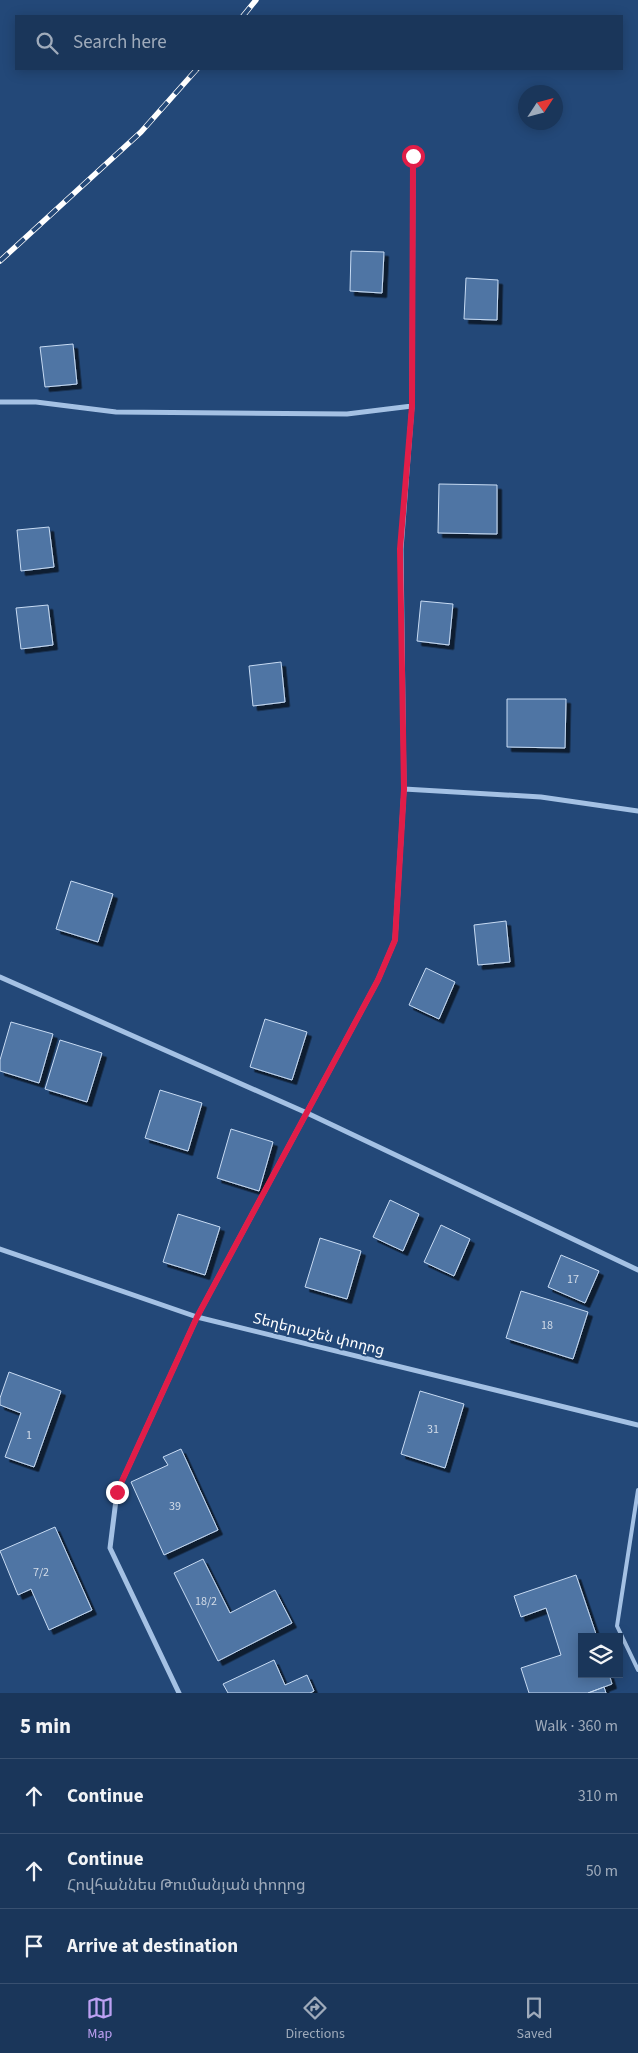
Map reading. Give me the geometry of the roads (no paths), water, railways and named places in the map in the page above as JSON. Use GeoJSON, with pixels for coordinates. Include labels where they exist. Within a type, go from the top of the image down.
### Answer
{"type":"FeatureCollection","features":[{"type":"Feature","properties":{"kind":"street"},"geometry":{"type":"LineString","coordinates":[[179,1693],[110,1548],[117,1492],[197,1317],[378,980],[395,940],[404,789],[400,549],[412,406],[413,156]]}},
{"type":"Feature","properties":{"kind":"street"},"geometry":{"type":"LineString","coordinates":[[0,402],[36,402],[116,412],[347,414],[412,406]]}},
{"type":"Feature","properties":{"kind":"street"},"geometry":{"type":"LineString","coordinates":[[404,789],[542,797],[638,811]]}},
{"type":"Feature","properties":{"kind":"street"},"geometry":{"type":"LineString","coordinates":[[0,977],[307,1113],[638,1270]]}},
{"type":"Feature","properties":{"kind":"street","name":"Տեղերաշեն փողոց"},"geometry":{"type":"LineString","coordinates":[[0,1249],[197,1317],[638,1425]]}},
{"type":"Feature","properties":{"kind":"lane"},"geometry":{"type":"LineString","coordinates":[[638,1490],[617,1626],[638,1670]]}},
{"type":"Feature","properties":{"kind":"railway"},"geometry":{"type":"LineString","coordinates":[[244,15],[256,0]]}},
{"type":"Feature","properties":{"kind":"railway"},"geometry":{"type":"LineString","coordinates":[[0,261],[141,132],[196,70]]}}]}
